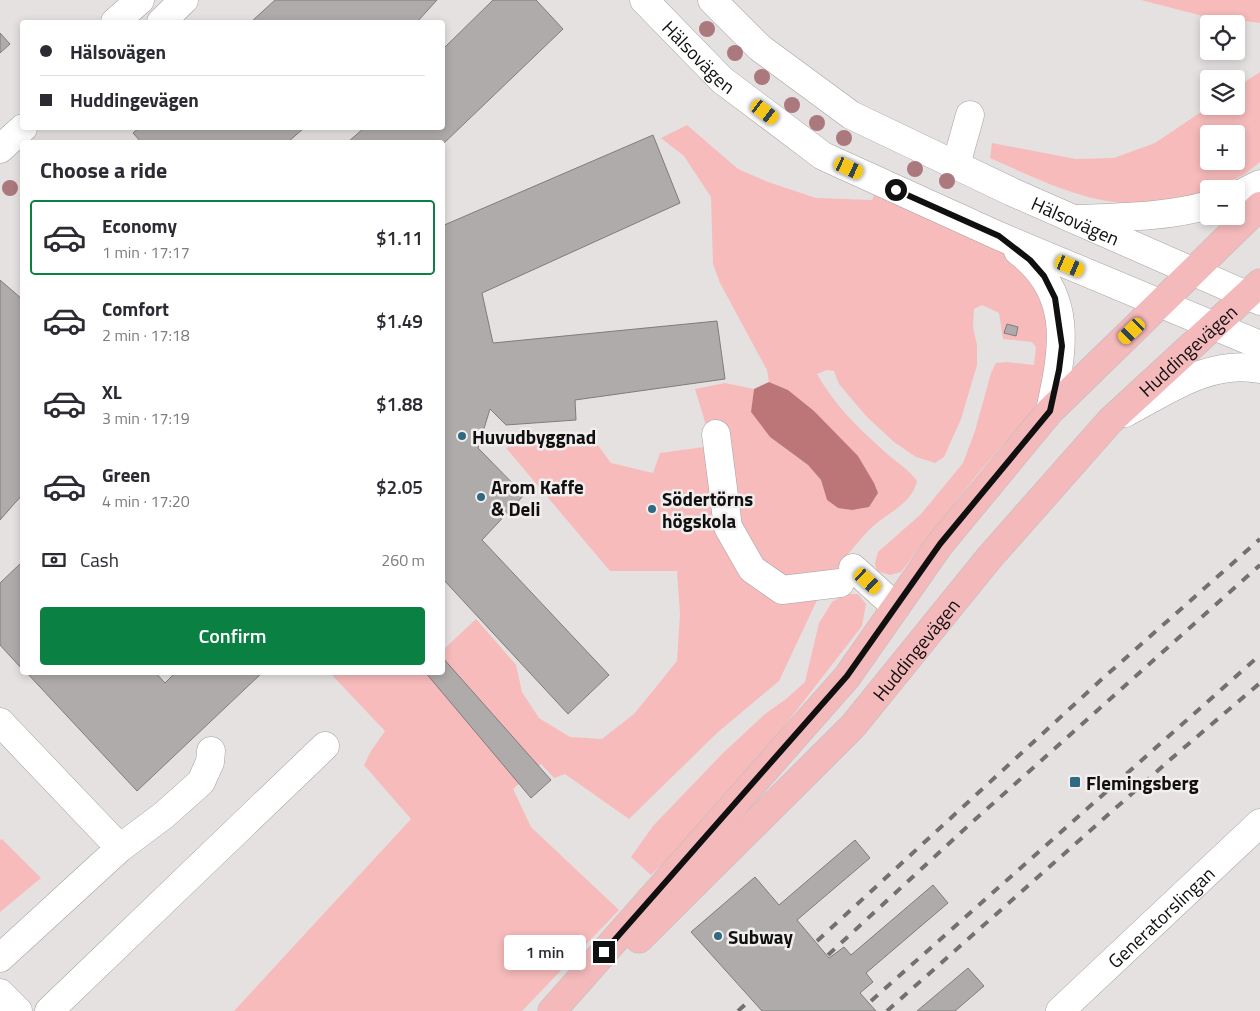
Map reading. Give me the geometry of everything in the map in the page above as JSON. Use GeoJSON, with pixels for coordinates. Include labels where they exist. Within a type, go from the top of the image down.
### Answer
{"type":"FeatureCollection","features":[{"type":"Feature","properties":{"kind":"main road","name":"Huddingevägen"},"geometry":{"type":"LineString","coordinates":[[552,1011],[847,676],[940,544],[1050,411],[1260,206]]}},
{"type":"Feature","properties":{"kind":"main road","name":"Huddingevägen"},"geometry":{"type":"LineString","coordinates":[[567,1011],[853,726],[989,558],[1110,420],[1212,325],[1255,293]]}},
{"type":"Feature","properties":{"kind":"street"},"geometry":{"type":"LineString","coordinates":[[117,20],[140,0]]}},
{"type":"Feature","properties":{"kind":"street"},"geometry":{"type":"LineString","coordinates":[[162,20],[184,0]]}},
{"type":"Feature","properties":{"kind":"street","name":"Hälsovägen"},"geometry":{"type":"LineString","coordinates":[[644,0],[722,80],[823,156],[999,236],[1212,325],[1257,360]]}},
{"type":"Feature","properties":{"kind":"street","name":"Hälsovägen"},"geometry":{"type":"LineString","coordinates":[[712,0],[760,48],[851,115],[1073,220],[1192,272],[1255,293]]}},
{"type":"Feature","properties":{"kind":"street"},"geometry":{"type":"LineString","coordinates":[[956,165],[970,115]]}},
{"type":"Feature","properties":{"kind":"street"},"geometry":{"type":"LineString","coordinates":[[0,149],[21,130]]}},
{"type":"Feature","properties":{"kind":"street"},"geometry":{"type":"LineString","coordinates":[[1245,192],[1260,184]]}},
{"type":"Feature","properties":{"kind":"street"},"geometry":{"type":"LineString","coordinates":[[1073,220],[1141,217],[1200,208]]}},
{"type":"Feature","properties":{"kind":"street"},"geometry":{"type":"LineString","coordinates":[[999,236],[1030,260],[1044,276],[1055,298],[1062,346],[1050,411]]}},
{"type":"Feature","properties":{"kind":"street"},"geometry":{"type":"LineString","coordinates":[[1110,420],[1198,374],[1257,360]]}},
{"type":"Feature","properties":{"kind":"street"},"geometry":{"type":"LineString","coordinates":[[716,434],[728,527],[752,569],[782,590],[847,576],[896,607]]}},
{"type":"Feature","properties":{"kind":"street"},"geometry":{"type":"LineString","coordinates":[[0,722],[120,848]]}},
{"type":"Feature","properties":{"kind":"street"},"geometry":{"type":"LineString","coordinates":[[49,1011],[325,746]]}},
{"type":"Feature","properties":{"kind":"street"},"geometry":{"type":"LineString","coordinates":[[0,958],[120,848],[164,815],[201,782],[210,762],[211,751]]}},
{"type":"Feature","properties":{"kind":"street","name":"Generatorslingan"},"geometry":{"type":"LineString","coordinates":[[1060,1011],[1260,823]]}},
{"type":"Feature","properties":{"kind":"street"},"geometry":{"type":"LineString","coordinates":[[0,993],[18,1011]]}},
{"type":"Feature","properties":{"kind":"shaded area"},"geometry":{"type":"Polygon","coordinates":[[[1141,0],[1260,0],[1260,23],[1245,21],[1245,15],[1200,15],[1141,0]]]}},
{"type":"Feature","properties":{"kind":"shaded area"},"geometry":{"type":"Polygon","coordinates":[[[1260,72],[1260,162],[1245,174],[1233,180],[1200,180],[1200,193],[1137,203],[1099,199],[1061,188],[990,158],[992,143],[1076,159],[1114,158],[1155,143],[1200,113],[1200,115],[1245,115],[1245,82],[1260,72]]]}},
{"type":"Feature","properties":{"kind":"shaded area"},"geometry":{"type":"Polygon","coordinates":[[[687,125],[738,169],[768,182],[816,198],[872,200],[875,192],[1004,251],[1019,261],[1051,307],[1044,395],[977,475],[901,572],[890,575],[877,571],[875,563],[878,552],[921,514],[963,463],[975,431],[991,373],[996,363],[1007,362],[1034,365],[1036,347],[1032,342],[1003,339],[999,313],[982,305],[974,309],[973,327],[977,345],[977,365],[961,419],[944,457],[935,463],[916,457],[894,442],[866,416],[839,384],[834,371],[827,370],[817,374],[831,395],[855,424],[917,481],[910,496],[871,528],[829,579],[793,583],[761,560],[734,517],[695,389],[725,383],[754,389],[751,412],[770,437],[808,465],[821,480],[827,500],[838,508],[788,390],[769,382],[767,370],[720,283],[713,264],[711,197],[684,156],[661,138],[687,125]]]}},
{"type":"Feature","properties":{"kind":"shaded area"},"geometry":{"type":"Polygon","coordinates":[[[769,382],[788,390],[814,411],[858,456],[878,493],[869,507],[852,510],[838,508],[827,500],[821,480],[808,465],[770,437],[751,412],[754,389],[769,382]]]}},
{"type":"Feature","properties":{"kind":"shaded area"},"geometry":{"type":"Polygon","coordinates":[[[530,438],[594,440],[611,463],[653,473],[660,453],[704,447],[732,551],[818,598],[779,681],[717,733],[629,819],[565,774],[554,778],[541,764],[513,789],[531,827],[619,910],[522,1011],[234,1011],[411,819],[364,765],[385,731],[332,675],[445,675],[445,648],[476,619],[516,665],[522,692],[539,718],[570,737],[602,739],[634,714],[677,661],[680,614],[677,571],[610,571],[506,448],[530,438]]]}},
{"type":"Feature","properties":{"kind":"shaded area"},"geometry":{"type":"Polygon","coordinates":[[[845,594],[858,594],[866,604],[862,626],[755,764],[702,827],[651,875],[631,857],[653,826],[723,753],[765,714],[805,682],[819,623],[832,602],[845,594]]]}},
{"type":"Feature","properties":{"kind":"shaded area"},"geometry":{"type":"Polygon","coordinates":[[[2,839],[41,878],[0,912],[0,840],[2,839]]]}},
{"type":"Feature","properties":{"kind":"building"},"geometry":{"type":"Polygon","coordinates":[[[275,0],[437,0],[419,20],[253,20],[275,0]]]}},
{"type":"Feature","properties":{"kind":"building"},"geometry":{"type":"Polygon","coordinates":[[[493,0],[536,0],[563,29],[445,142],[445,140],[350,140],[362,130],[445,130],[445,47],[493,0]]]}},
{"type":"Feature","properties":{"kind":"building"},"geometry":{"type":"Polygon","coordinates":[[[0,33],[10,44],[0,53],[0,33]]]}},
{"type":"Feature","properties":{"kind":"building"},"geometry":{"type":"Polygon","coordinates":[[[137,130],[302,130],[290,140],[139,140],[133,133],[137,130]]]}},
{"type":"Feature","properties":{"kind":"building","name":"Huvudbyggnad"},"geometry":{"type":"Polygon","coordinates":[[[653,135],[680,203],[482,293],[493,343],[717,321],[725,379],[575,400],[576,420],[506,425],[490,409],[478,448],[524,495],[482,540],[609,675],[568,714],[445,581],[445,225],[653,135]]]}},
{"type":"Feature","properties":{"kind":"building"},"geometry":{"type":"Polygon","coordinates":[[[0,280],[20,297],[20,497],[0,520],[0,280]]]}},
{"type":"Feature","properties":{"kind":"building"},"geometry":{"type":"Polygon","coordinates":[[[1007,324],[1018,327],[1016,336],[1004,333],[1007,324]]]}},
{"type":"Feature","properties":{"kind":"building"},"geometry":{"type":"Polygon","coordinates":[[[20,564],[20,667],[0,645],[0,583],[20,564]]]}},
{"type":"Feature","properties":{"kind":"building"},"geometry":{"type":"Polygon","coordinates":[[[445,660],[551,780],[531,798],[428,675],[445,675],[445,660]]]}},
{"type":"Feature","properties":{"kind":"building"},"geometry":{"type":"Polygon","coordinates":[[[29,675],[158,675],[165,683],[173,675],[260,675],[137,791],[29,675]]]}},
{"type":"Feature","properties":{"kind":"building"},"geometry":{"type":"Polygon","coordinates":[[[855,840],[870,858],[797,920],[829,958],[844,947],[851,955],[933,885],[948,903],[866,973],[873,982],[860,993],[876,1011],[762,1011],[691,932],[755,877],[779,905],[855,840]]]}},
{"type":"Feature","properties":{"kind":"building"},"geometry":{"type":"Polygon","coordinates":[[[968,968],[984,986],[955,1011],[917,1011],[968,968]]]}},
{"type":"Feature","properties":{"kind":"railway"},"geometry":{"type":"LineString","coordinates":[[817,941],[1102,679],[1260,539]]}},
{"type":"Feature","properties":{"kind":"railway"},"geometry":{"type":"LineString","coordinates":[[828,955],[969,825],[1260,565]]}},
{"type":"Feature","properties":{"kind":"railway"},"geometry":{"type":"LineString","coordinates":[[871,1001],[1260,655]]}},
{"type":"Feature","properties":{"kind":"railway"},"geometry":{"type":"LineString","coordinates":[[887,1011],[1172,758],[1260,683]]}},
{"type":"Feature","properties":{"kind":"railway"},"geometry":{"type":"LineString","coordinates":[[738,1011],[750,1000]]}},
{"type":"Feature","properties":{"kind":"place","name":"Huvudbyggnad"},"geometry":{"type":"Point","coordinates":[462,436]}},
{"type":"Feature","properties":{"kind":"place","name":"Arom Kaffe & Deli"},"geometry":{"type":"Point","coordinates":[481,497]}},
{"type":"Feature","properties":{"kind":"place","name":"Södertörns högskola"},"geometry":{"type":"Point","coordinates":[652,509]}},
{"type":"Feature","properties":{"kind":"place","name":"Flemingsberg"},"geometry":{"type":"Point","coordinates":[1075,782]}},
{"type":"Feature","properties":{"kind":"place","name":"Subway"},"geometry":{"type":"Point","coordinates":[718,936]}},
{"type":"Feature","properties":{"kind":"route"},"geometry":{"type":"LineString","coordinates":[[604,952],[847,676],[940,544],[1050,411],[1062,346],[1055,298],[1044,276],[1030,260],[999,236],[896,190]]}}]}
